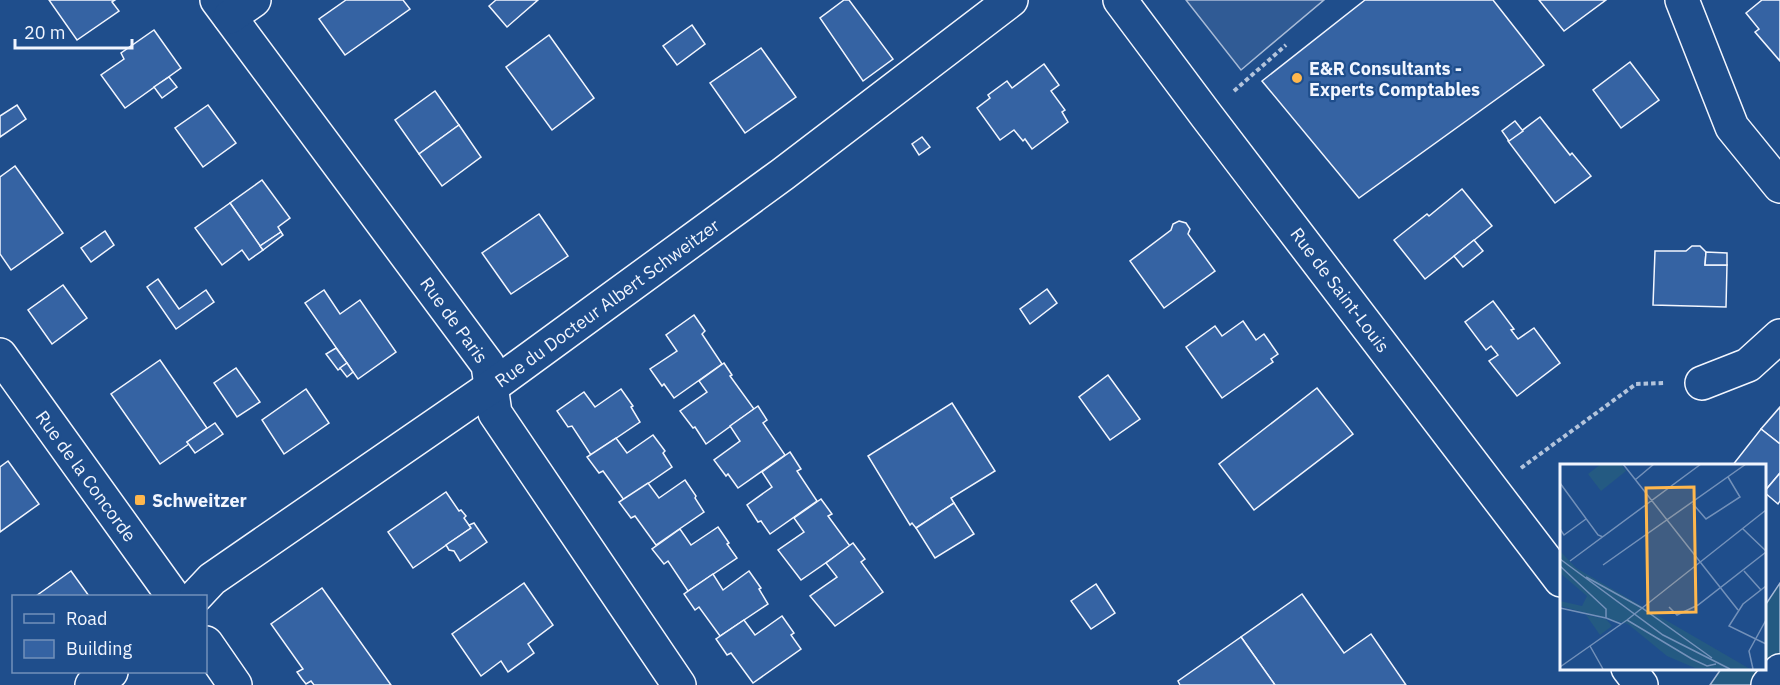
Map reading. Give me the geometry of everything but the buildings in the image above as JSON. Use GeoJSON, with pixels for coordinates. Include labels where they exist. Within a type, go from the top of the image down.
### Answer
{"type":"FeatureCollection","features":[{"type":"Feature","properties":{"kind":"street","name":"Rue du Docteur Albert Schweitzer"},"geometry":{"type":"LineString","coordinates":[[198,595],[212,579],[491,387],[783,174],[1011,0]]}},
{"type":"Feature","properties":{"kind":"street","name":"Rue de Saint-Louis"},"geometry":{"type":"LineString","coordinates":[[1120,0],[1560,579]]}},
{"type":"Feature","properties":{"kind":"street"},"geometry":{"type":"LineString","coordinates":[[1682,0],[1732,127],[1780,186]]}},
{"type":"Feature","properties":{"kind":"street","name":"Rue de Paris"},"geometry":{"type":"LineString","coordinates":[[234,6],[488,365],[495,413],[680,685]]}},
{"type":"Feature","properties":{"kind":"street"},"geometry":{"type":"LineString","coordinates":[[1702,382],[1748,365],[1780,336]]}},
{"type":"Feature","properties":{"kind":"street","name":"Rue de la Concorde"},"geometry":{"type":"LineString","coordinates":[[0,355],[172,595]]}},
{"type":"Feature","properties":{"kind":"street"},"geometry":{"type":"LineString","coordinates":[[207,644],[235,685]]}},
{"type":"Feature","properties":{"kind":"street"},"geometry":{"type":"LineString","coordinates":[[1630,670],[1641,685]]}},
{"type":"Feature","properties":{"kind":"street"},"geometry":{"type":"LineString","coordinates":[[1768,685],[1780,670]]}},
{"type":"Feature","properties":{"kind":"street"},"geometry":{"type":"LineString","coordinates":[[92,685],[110,673]]}},
{"type":"Feature","properties":{"kind":"path"},"geometry":{"type":"LineString","coordinates":[[1206,115],[1286,45]]}},
{"type":"Feature","properties":{"kind":"path"},"geometry":{"type":"LineString","coordinates":[[1534,459],[1636,384],[1702,382]]}},
{"type":"Feature","properties":{"kind":"shaded area"},"geometry":{"type":"Polygon","coordinates":[[[1186,0],[1324,0],[1241,70],[1186,0]]]}},
{"type":"Feature","properties":{"kind":"shaded area"},"geometry":{"type":"Polygon","coordinates":[[[1780,583],[1780,685],[1710,685],[1720,670],[1765,670],[1765,606],[1780,583]]]}},
{"type":"Feature","properties":{"kind":"place","name":"E&R Consultants - Experts Comptables"},"geometry":{"type":"Point","coordinates":[1297,78]}},
{"type":"Feature","properties":{"kind":"place","name":"Schweitzer"},"geometry":{"type":"Point","coordinates":[140,500]}}]}
